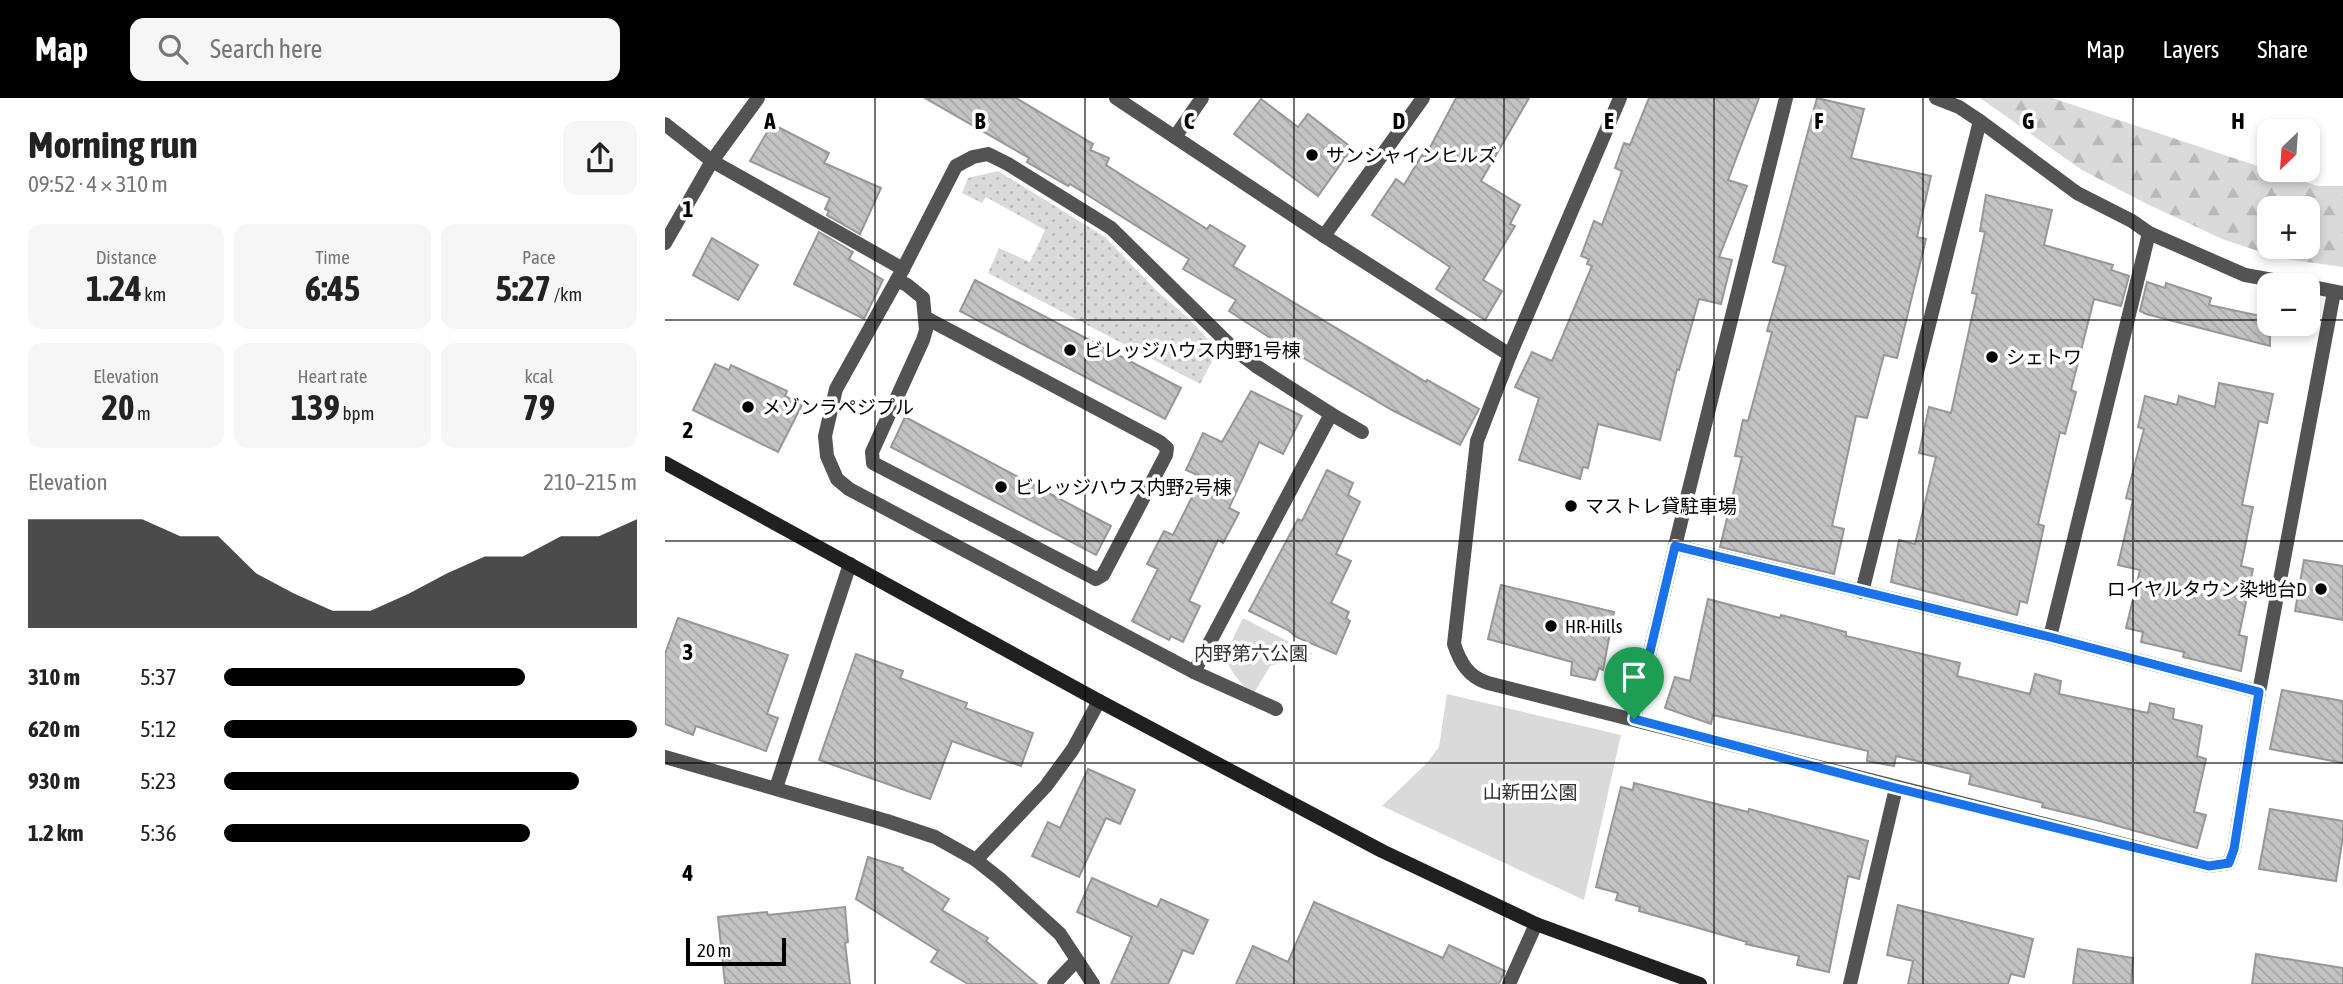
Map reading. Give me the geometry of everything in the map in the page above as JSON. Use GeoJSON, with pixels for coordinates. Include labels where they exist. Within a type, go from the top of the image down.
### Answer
{"type":"FeatureCollection","features":[{"type":"Feature","properties":{"kind":"street"},"geometry":{"type":"LineString","coordinates":[[665,243],[712,161],[758,98]]}},
{"type":"Feature","properties":{"kind":"street"},"geometry":{"type":"LineString","coordinates":[[1116,98],[1510,355]]}},
{"type":"Feature","properties":{"kind":"street"},"geometry":{"type":"LineString","coordinates":[[1175,137],[1202,98]]}},
{"type":"Feature","properties":{"kind":"street"},"geometry":{"type":"LineString","coordinates":[[1324,236],[1423,98]]}},
{"type":"Feature","properties":{"kind":"street"},"geometry":{"type":"LineString","coordinates":[[1620,98],[1510,355],[1477,441],[1454,644],[1469,673],[1479,680],[2209,866],[2229,863],[2234,849],[2259,692],[2338,293],[2320,289]]}},
{"type":"Feature","properties":{"kind":"street"},"geometry":{"type":"LineString","coordinates":[[1634,719],[1786,98]]}},
{"type":"Feature","properties":{"kind":"street"},"geometry":{"type":"LineString","coordinates":[[1936,98],[1959,107],[1980,121],[2077,193],[2133,221],[2149,233],[2245,275],[2257,277]]}},
{"type":"Feature","properties":{"kind":"street"},"geometry":{"type":"LineString","coordinates":[[1862,592],[1980,121]]}},
{"type":"Feature","properties":{"kind":"street"},"geometry":{"type":"LineString","coordinates":[[665,124],[712,161],[900,274],[907,285],[923,298],[926,318],[923,340],[872,452],[873,463],[1096,579],[1103,575],[1166,455],[1167,447],[926,318]]}},
{"type":"Feature","properties":{"kind":"street"},"geometry":{"type":"LineString","coordinates":[[1276,709],[1194,672],[849,489],[837,479],[827,456],[825,436],[836,389],[956,166],[973,157],[988,154],[1111,228],[1234,349],[1256,366],[1362,432]]}},
{"type":"Feature","properties":{"kind":"street"},"geometry":{"type":"LineString","coordinates":[[2050,637],[2149,233]]}},
{"type":"Feature","properties":{"kind":"street"},"geometry":{"type":"LineString","coordinates":[[1194,672],[1331,414]]}},
{"type":"Feature","properties":{"kind":"street"},"geometry":{"type":"LineString","coordinates":[[665,463],[1098,701],[1382,851],[1536,923],[1700,984]]}},
{"type":"Feature","properties":{"kind":"street"},"geometry":{"type":"LineString","coordinates":[[1675,546],[2050,637],[2259,692]]}},
{"type":"Feature","properties":{"kind":"street"},"geometry":{"type":"LineString","coordinates":[[776,788],[850,565]]}},
{"type":"Feature","properties":{"kind":"street"},"geometry":{"type":"LineString","coordinates":[[976,860],[1046,786],[1073,749],[1098,701]]}},
{"type":"Feature","properties":{"kind":"street"},"geometry":{"type":"LineString","coordinates":[[665,757],[935,837],[976,860],[1060,934],[1093,984]]}},
{"type":"Feature","properties":{"kind":"street"},"geometry":{"type":"LineString","coordinates":[[1850,984],[1896,788]]}},
{"type":"Feature","properties":{"kind":"street"},"geometry":{"type":"LineString","coordinates":[[1509,984],[1536,923]]}},
{"type":"Feature","properties":{"kind":"street"},"geometry":{"type":"LineString","coordinates":[[1054,984],[1077,960]]}},
{"type":"Feature","properties":{"kind":"green space"},"geometry":{"type":"Polygon","coordinates":[[[1980,98],[2052,98],[2257,166],[2257,182],[2306,182],[2318,186],[2343,186],[2343,267],[2286,259],[2320,259],[2320,196],[2257,196],[2257,251],[2222,239],[2082,170],[1980,98]]]}},
{"type":"Feature","properties":{"kind":"green space"},"geometry":{"type":"Polygon","coordinates":[[[998,171],[1105,237],[1157,291],[1187,317],[1218,350],[1200,384],[988,273],[999,248],[1030,262],[1045,230],[986,197],[982,203],[962,193],[968,178],[998,171]]]}},
{"type":"Feature","properties":{"kind":"green space","name":"内野第六公園"},"geometry":{"type":"Polygon","coordinates":[[[1243,618],[1313,654],[1270,666],[1253,695],[1234,674],[1228,659],[1228,651],[1243,618]]]}},
{"type":"Feature","properties":{"kind":"green space","name":"山新田公園"},"geometry":{"type":"Polygon","coordinates":[[[1447,694],[1621,735],[1584,900],[1382,806],[1427,763],[1439,747],[1447,694]]]}},
{"type":"Feature","properties":{"kind":"building"},"geometry":{"type":"Polygon","coordinates":[[[925,98],[1016,98],[1093,144],[1090,150],[1109,158],[1106,165],[1207,229],[1210,225],[1245,246],[1233,266],[1426,382],[1427,380],[1479,409],[1460,445],[1392,410],[1278,343],[1229,311],[1236,300],[1183,269],[1189,259],[1070,184],[1068,186],[1027,162],[1029,158],[925,98]]]}},
{"type":"Feature","properties":{"kind":"building"},"geometry":{"type":"Polygon","coordinates":[[[1456,98],[1529,98],[1481,181],[1520,205],[1510,224],[1515,226],[1483,280],[1502,291],[1485,320],[1436,289],[1450,267],[1372,215],[1396,179],[1404,185],[1422,155],[1425,157],[1456,98]]]}},
{"type":"Feature","properties":{"kind":"building"},"geometry":{"type":"Polygon","coordinates":[[[1649,98],[1759,98],[1728,180],[1747,186],[1719,257],[1732,260],[1721,304],[1699,299],[1679,370],[1677,369],[1660,440],[1598,424],[1588,468],[1583,467],[1580,479],[1519,460],[1539,398],[1515,387],[1532,352],[1552,361],[1592,266],[1587,264],[1589,259],[1581,256],[1594,221],[1602,225],[1622,171],[1615,168],[1624,143],[1630,145],[1649,98]]]}},
{"type":"Feature","properties":{"kind":"building"},"geometry":{"type":"Polygon","coordinates":[[[1817,98],[1864,109],[1851,158],[1931,176],[1917,237],[1926,239],[1897,358],[1884,355],[1867,418],[1856,416],[1832,526],[1844,529],[1834,574],[1720,547],[1742,457],[1735,456],[1743,420],[1748,421],[1772,332],[1767,331],[1786,266],[1773,262],[1817,98]]]}},
{"type":"Feature","properties":{"kind":"building","name":"サンシャインヒルズ"},"geometry":{"type":"Polygon","coordinates":[[[1261,99],[1298,127],[1308,114],[1352,148],[1318,196],[1234,134],[1261,99]]]}},
{"type":"Feature","properties":{"kind":"building"},"geometry":{"type":"Polygon","coordinates":[[[772,124],[829,153],[824,163],[881,188],[860,234],[827,215],[829,211],[825,209],[830,198],[750,161],[772,124]]]}},
{"type":"Feature","properties":{"kind":"building"},"geometry":{"type":"Polygon","coordinates":[[[1986,195],[2052,210],[2044,245],[2113,265],[2111,270],[2129,276],[2121,306],[2094,299],[2071,390],[2076,392],[2065,434],[2060,432],[2038,524],[2044,526],[2027,603],[2020,601],[2017,615],[1891,582],[1899,540],[1915,544],[1936,457],[1919,453],[1929,407],[1951,413],[1977,294],[1972,293],[1985,232],[1980,231],[1986,195]]]}},
{"type":"Feature","properties":{"kind":"building"},"geometry":{"type":"Polygon","coordinates":[[[819,232],[853,252],[849,259],[883,280],[864,319],[794,284],[819,232]]]}},
{"type":"Feature","properties":{"kind":"building"},"geometry":{"type":"Polygon","coordinates":[[[712,238],[758,265],[738,300],[693,275],[712,238]]]}},
{"type":"Feature","properties":{"kind":"building","name":"ビレッジハウス内野1号棟"},"geometry":{"type":"Polygon","coordinates":[[[975,280],[1181,388],[1165,419],[960,311],[975,280]]]}},
{"type":"Feature","properties":{"kind":"building"},"geometry":{"type":"Polygon","coordinates":[[[2147,282],[2165,288],[2166,283],[2211,298],[2209,305],[2257,315],[2257,336],[2270,336],[2270,346],[2146,314],[2140,311],[2147,282]]]}},
{"type":"Feature","properties":{"kind":"building","name":"メゾンラペジプル"},"geometry":{"type":"Polygon","coordinates":[[[715,364],[729,370],[731,365],[787,391],[785,396],[802,405],[778,452],[693,410],[715,364]]]}},
{"type":"Feature","properties":{"kind":"building"},"geometry":{"type":"Polygon","coordinates":[[[2219,383],[2273,394],[2267,423],[2259,421],[2242,505],[2253,507],[2241,566],[2253,569],[2239,635],[2247,637],[2241,671],[2183,657],[2184,652],[2141,642],[2143,632],[2126,628],[2140,570],[2118,565],[2133,500],[2126,498],[2144,429],[2138,427],[2145,396],[2177,405],[2179,396],[2215,407],[2219,383]]]}},
{"type":"Feature","properties":{"kind":"building"},"geometry":{"type":"Polygon","coordinates":[[[1251,391],[1302,416],[1283,454],[1259,442],[1229,508],[1239,513],[1223,543],[1218,540],[1189,601],[1200,606],[1183,642],[1171,636],[1169,640],[1132,621],[1158,569],[1147,564],[1164,531],[1173,535],[1202,477],[1186,470],[1203,433],[1222,442],[1251,391]]]}},
{"type":"Feature","properties":{"kind":"building","name":"ビレッジハウス内野2号棟"},"geometry":{"type":"Polygon","coordinates":[[[905,417],[1111,526],[1096,555],[891,447],[905,417]]]}},
{"type":"Feature","properties":{"kind":"building"},"geometry":{"type":"Polygon","coordinates":[[[1327,470],[1353,483],[1348,495],[1360,502],[1336,554],[1351,561],[1331,603],[1349,612],[1346,618],[1350,621],[1336,654],[1296,637],[1288,630],[1249,611],[1298,519],[1302,521],[1327,470]]]}},
{"type":"Feature","properties":{"kind":"building","name":"ロイヤルタウン染地台D"},"geometry":{"type":"Polygon","coordinates":[[[2304,560],[2343,566],[2343,620],[2295,611],[2304,560]]]}},
{"type":"Feature","properties":{"kind":"building","name":"HR-Hills"},"geometry":{"type":"Polygon","coordinates":[[[1501,585],[1614,612],[1603,670],[1599,668],[1595,680],[1571,675],[1572,662],[1488,639],[1501,585]]]}},
{"type":"Feature","properties":{"kind":"building"},"geometry":{"type":"Polygon","coordinates":[[[1708,599],[1780,618],[1781,615],[1846,632],[1846,636],[1960,663],[1957,676],[2030,694],[2035,674],[2061,681],[2059,694],[2148,713],[2150,703],[2174,709],[2173,719],[2202,726],[2197,756],[2206,759],[2194,812],[2206,815],[2197,848],[2042,807],[2043,803],[1969,784],[1971,774],[1896,756],[1894,766],[1867,761],[1868,751],[1713,715],[1711,724],[1665,708],[1675,677],[1690,681],[1708,599]]]}},
{"type":"Feature","properties":{"kind":"building"},"geometry":{"type":"Polygon","coordinates":[[[678,618],[788,655],[767,714],[778,718],[766,751],[696,726],[693,735],[665,724],[665,654],[678,618]]]}},
{"type":"Feature","properties":{"kind":"building"},"geometry":{"type":"Polygon","coordinates":[[[856,654],[903,671],[900,678],[967,703],[965,708],[1033,733],[1021,766],[952,741],[930,799],[819,760],[856,654]]]}},
{"type":"Feature","properties":{"kind":"building"},"geometry":{"type":"Polygon","coordinates":[[[2282,690],[2343,701],[2343,763],[2270,749],[2282,690]]]}},
{"type":"Feature","properties":{"kind":"building"},"geometry":{"type":"Polygon","coordinates":[[[1088,769],[1135,790],[1120,824],[1106,818],[1079,877],[1032,856],[1048,822],[1060,828],[1088,769]]]}},
{"type":"Feature","properties":{"kind":"building"},"geometry":{"type":"Polygon","coordinates":[[[1634,783],[1748,812],[1749,809],[1868,841],[1859,879],[1848,876],[1829,972],[1797,965],[1799,956],[1746,944],[1747,942],[1639,911],[1640,907],[1616,900],[1618,893],[1596,887],[1621,787],[1633,790],[1634,783]]]}},
{"type":"Feature","properties":{"kind":"building"},"geometry":{"type":"Polygon","coordinates":[[[2270,809],[2343,821],[2336,881],[2259,869],[2270,809]]]}},
{"type":"Feature","properties":{"kind":"building"},"geometry":{"type":"Polygon","coordinates":[[[868,857],[903,868],[902,870],[949,899],[942,910],[988,938],[986,941],[1037,984],[968,984],[931,962],[938,951],[856,899],[868,857]]]}},
{"type":"Feature","properties":{"kind":"building"},"geometry":{"type":"Polygon","coordinates":[[[1092,878],[1157,907],[1161,899],[1208,920],[1193,954],[1183,950],[1168,984],[1111,984],[1132,937],[1077,912],[1092,878]]]}},
{"type":"Feature","properties":{"kind":"building"},"geometry":{"type":"Polygon","coordinates":[[[1314,902],[1443,958],[1449,945],[1505,971],[1499,984],[1236,984],[1253,946],[1288,962],[1314,902]]]}},
{"type":"Feature","properties":{"kind":"building"},"geometry":{"type":"Polygon","coordinates":[[[1898,905],[2033,939],[2024,977],[2011,974],[2008,984],[1908,984],[1913,961],[1887,955],[1898,905]]]}},
{"type":"Feature","properties":{"kind":"building"},"geometry":{"type":"Polygon","coordinates":[[[845,907],[848,942],[845,943],[850,984],[725,984],[718,917],[845,907]]]}},
{"type":"Feature","properties":{"kind":"building"},"geometry":{"type":"Polygon","coordinates":[[[2078,949],[2133,958],[2131,984],[2073,984],[2078,949]]]}},
{"type":"Feature","properties":{"kind":"building"},"geometry":{"type":"Polygon","coordinates":[[[2256,954],[2343,968],[2343,984],[2252,984],[2256,954]]]}},
{"type":"Feature","properties":{"kind":"place","name":"サンシャインヒルズ"},"geometry":{"type":"Point","coordinates":[1312,155]}},
{"type":"Feature","properties":{"kind":"place","name":"ビレッジハウス内野1号棟"},"geometry":{"type":"Point","coordinates":[1070,350]}},
{"type":"Feature","properties":{"kind":"place","name":"シェトワ"},"geometry":{"type":"Point","coordinates":[1992,357]}},
{"type":"Feature","properties":{"kind":"place","name":"メゾンラペジプル"},"geometry":{"type":"Point","coordinates":[748,407]}},
{"type":"Feature","properties":{"kind":"place","name":"ビレッジハウス内野2号棟"},"geometry":{"type":"Point","coordinates":[1001,487]}},
{"type":"Feature","properties":{"kind":"place","name":"マストレ貸駐車場"},"geometry":{"type":"Point","coordinates":[1571,506]}},
{"type":"Feature","properties":{"kind":"place","name":"ロイヤルタウン染地台D"},"geometry":{"type":"Point","coordinates":[2321,589]}},
{"type":"Feature","properties":{"kind":"place","name":"HR-Hills"},"geometry":{"type":"Point","coordinates":[1551,626]}},
{"type":"Feature","properties":{"kind":"route"},"geometry":{"type":"LineString","coordinates":[[1675,546],[2050,637],[2259,692],[2234,849],[2229,863],[2215,866],[1896,788],[1634,719],[1675,546]]}}]}
